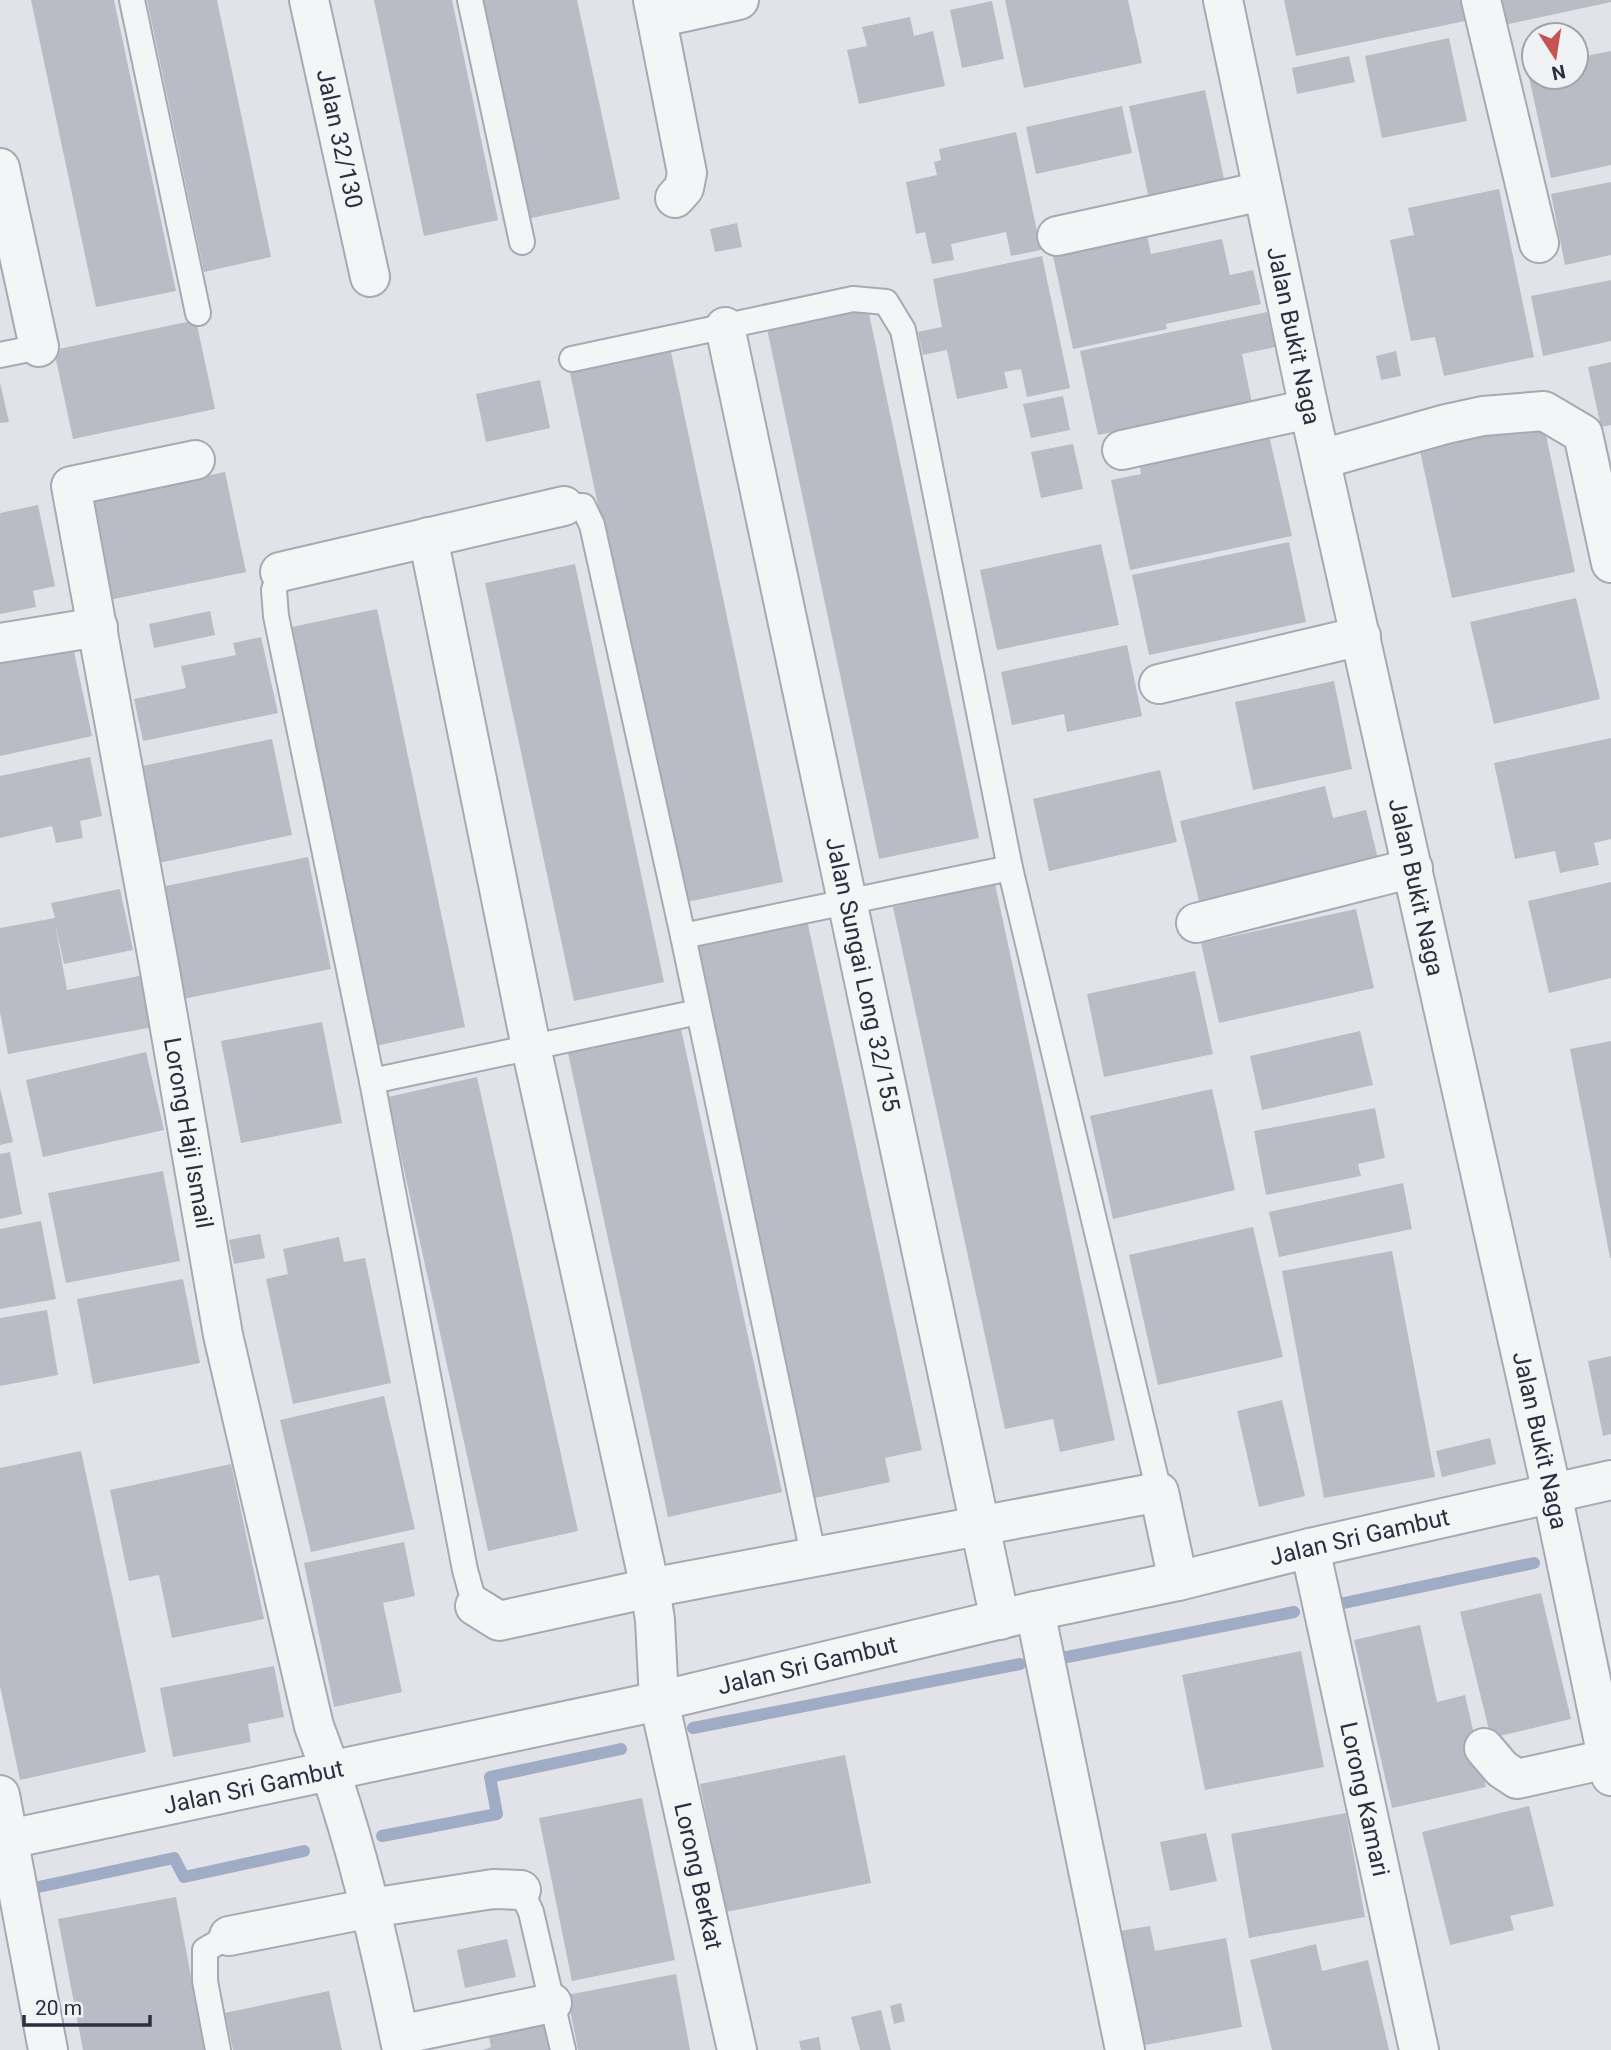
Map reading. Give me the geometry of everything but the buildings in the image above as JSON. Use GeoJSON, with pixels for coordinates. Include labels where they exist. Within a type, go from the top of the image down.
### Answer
{"type":"FeatureCollection","features":[{"type":"Feature","properties":{"kind":"street","name":"Jalan 32/130"},"geometry":{"type":"LineString","coordinates":[[309,0],[370,277]]}},
{"type":"Feature","properties":{"kind":"street"},"geometry":{"type":"LineString","coordinates":[[675,198],[684,188],[687,173],[655,9],[739,0]]}},
{"type":"Feature","properties":{"kind":"street","name":"Jalan Bukit Naga"},"geometry":{"type":"LineString","coordinates":[[1223,0],[1309,409],[1552,1493],[1599,1658],[1609,1768]]}},
{"type":"Feature","properties":{"kind":"street"},"geometry":{"type":"LineString","coordinates":[[1481,0],[1539,243]]}},
{"type":"Feature","properties":{"kind":"street"},"geometry":{"type":"LineString","coordinates":[[0,168],[39,347]]}},
{"type":"Feature","properties":{"kind":"street"},"geometry":{"type":"LineString","coordinates":[[1057,236],[1263,191]]}},
{"type":"Feature","properties":{"kind":"street","name":"Jalan Sungai Long 32/155"},"geometry":{"type":"LineString","coordinates":[[725,327],[979,1526],[1017,1616],[1125,2050]]}},
{"type":"Feature","properties":{"kind":"street"},"geometry":{"type":"LineString","coordinates":[[1122,450],[1309,409]]}},
{"type":"Feature","properties":{"kind":"street"},"geometry":{"type":"LineString","coordinates":[[1322,459],[1483,416],[1545,411],[1583,435],[1611,563]]}},
{"type":"Feature","properties":{"kind":"street","name":"Lorong Haji Ismail"},"geometry":{"type":"LineString","coordinates":[[195,460],[71,486],[159,965],[223,1335],[314,1726],[332,1772],[371,1908],[401,2042]]}},
{"type":"Feature","properties":{"kind":"street"},"geometry":{"type":"LineString","coordinates":[[280,572],[564,506]]}},
{"type":"Feature","properties":{"kind":"street","name":"Lorong Berkat"},"geometry":{"type":"LineString","coordinates":[[428,537],[531,1047],[650,1588],[655,1620],[659,1701],[737,2050]]}},
{"type":"Feature","properties":{"kind":"street"},"geometry":{"type":"LineString","coordinates":[[0,643],[97,627]]}},
{"type":"Feature","properties":{"kind":"street"},"geometry":{"type":"LineString","coordinates":[[1159,684],[1361,636]]}},
{"type":"Feature","properties":{"kind":"street"},"geometry":{"type":"LineString","coordinates":[[1196,923],[1413,868]]}},
{"type":"Feature","properties":{"kind":"street","name":"Jalan Sri Gambut"},"geometry":{"type":"LineString","coordinates":[[5,1840],[659,1701],[1611,1480]]}},
{"type":"Feature","properties":{"kind":"street"},"geometry":{"type":"LineString","coordinates":[[475,1606],[499,1621],[650,1588],[1159,1492],[1178,1581]]}},
{"type":"Feature","properties":{"kind":"street","name":"Lorong Kamari"},"geometry":{"type":"LineString","coordinates":[[1310,1548],[1419,2050]]}},
{"type":"Feature","properties":{"kind":"street"},"geometry":{"type":"LineString","coordinates":[[1484,1748],[1502,1769],[1517,1779],[1609,1768]]}},
{"type":"Feature","properties":{"kind":"street"},"geometry":{"type":"LineString","coordinates":[[0,1796],[5,1840],[48,2050]]}},
{"type":"Feature","properties":{"kind":"street"},"geometry":{"type":"LineString","coordinates":[[229,1936],[371,1908],[493,1889],[521,1890]]}},
{"type":"Feature","properties":{"kind":"street"},"geometry":{"type":"LineString","coordinates":[[401,2042],[552,2003]]}},
{"type":"Feature","properties":{"kind":"lane"},"geometry":{"type":"LineString","coordinates":[[132,0],[198,313]]}},
{"type":"Feature","properties":{"kind":"lane"},"geometry":{"type":"LineString","coordinates":[[470,0],[522,242]]}},
{"type":"Feature","properties":{"kind":"lane"},"geometry":{"type":"LineString","coordinates":[[572,359],[853,299],[886,302],[903,330],[1010,867],[1159,1492]]}},
{"type":"Feature","properties":{"kind":"lane"},"geometry":{"type":"LineString","coordinates":[[0,355],[39,347]]}},
{"type":"Feature","properties":{"kind":"lane"},"geometry":{"type":"LineString","coordinates":[[564,506],[583,506],[592,525],[683,936],[814,1559]]}},
{"type":"Feature","properties":{"kind":"lane"},"geometry":{"type":"LineString","coordinates":[[280,572],[274,590],[276,616],[372,1081],[465,1570],[475,1606]]}},
{"type":"Feature","properties":{"kind":"lane"},"geometry":{"type":"LineString","coordinates":[[683,936],[1010,867]]}},
{"type":"Feature","properties":{"kind":"lane"},"geometry":{"type":"LineString","coordinates":[[372,1081],[698,1012]]}},
{"type":"Feature","properties":{"kind":"lane"},"geometry":{"type":"LineString","coordinates":[[521,1890],[531,1912],[563,2050]]}},
{"type":"Feature","properties":{"kind":"lane"},"geometry":{"type":"LineString","coordinates":[[218,2050],[205,1981],[205,1951],[229,1936]]}},
{"type":"Feature","properties":{"kind":"waterway"},"geometry":{"type":"LineString","coordinates":[[1344,1603],[1534,1563]]}},
{"type":"Feature","properties":{"kind":"waterway"},"geometry":{"type":"LineString","coordinates":[[1057,1659],[1294,1612]]}},
{"type":"Feature","properties":{"kind":"waterway"},"geometry":{"type":"LineString","coordinates":[[693,1728],[1020,1664]]}},
{"type":"Feature","properties":{"kind":"waterway"},"geometry":{"type":"LineString","coordinates":[[382,1836],[497,1814],[490,1777],[621,1749]]}},
{"type":"Feature","properties":{"kind":"waterway"},"geometry":{"type":"LineString","coordinates":[[29,1889],[174,1858],[184,1877],[304,1851]]}}]}
